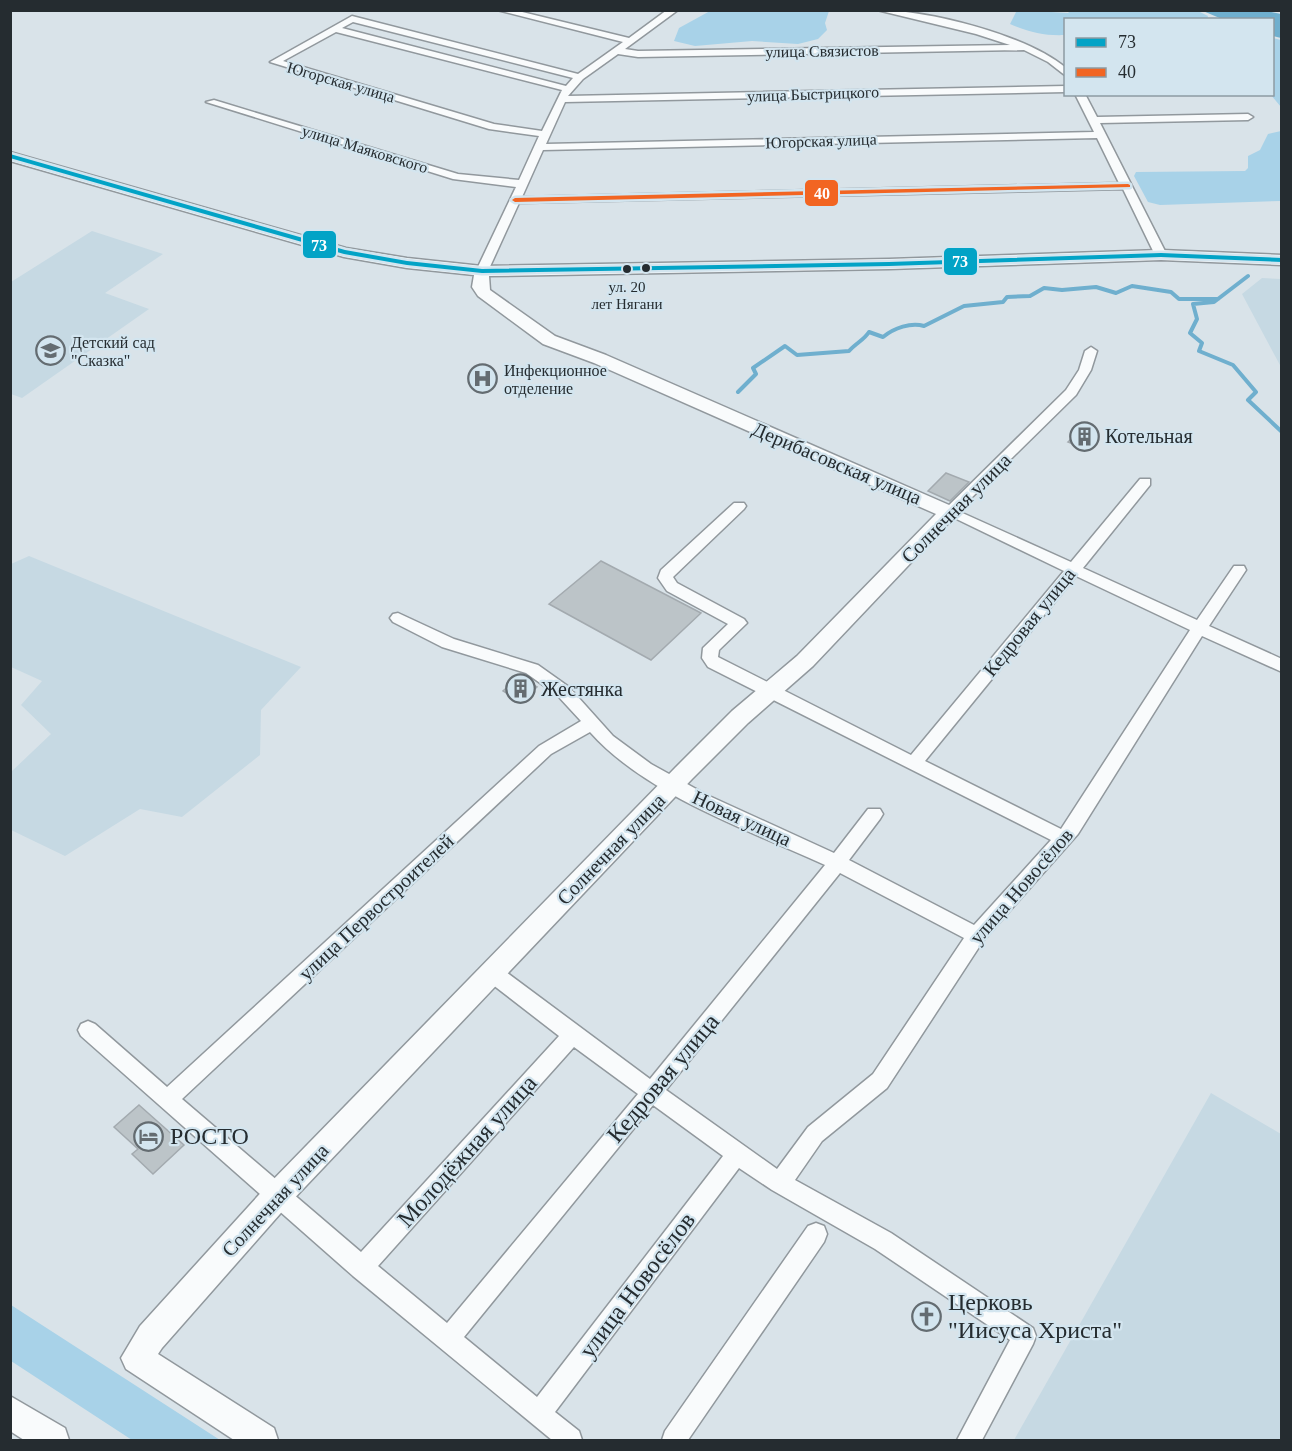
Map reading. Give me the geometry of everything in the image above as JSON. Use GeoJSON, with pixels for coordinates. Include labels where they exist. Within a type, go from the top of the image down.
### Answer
{"type":"FeatureCollection","features":[{"type":"Feature","properties":{"kind":"street"},"geometry":{"type":"LineString","coordinates":[[501,10],[630,41]]}},
{"type":"Feature","properties":{"kind":"street"},"geometry":{"type":"LineString","coordinates":[[482,271],[561,99],[568,89],[580,77],[674,10]]}},
{"type":"Feature","properties":{"kind":"street"},"geometry":{"type":"LineString","coordinates":[[881,10],[985,34],[1028,48],[1050,59],[1064,72]]}},
{"type":"Feature","properties":{"kind":"street"},"geometry":{"type":"LineString","coordinates":[[334,28],[352,19],[580,77]]}},
{"type":"Feature","properties":{"kind":"street"},"geometry":{"type":"LineString","coordinates":[[334,28],[568,89]]}},
{"type":"Feature","properties":{"kind":"street","name":"Югорская улица"},"geometry":{"type":"LineString","coordinates":[[334,28],[276,60],[276,64],[493,127],[545,134]]}},
{"type":"Feature","properties":{"kind":"street","name":"улица Связистов"},"geometry":{"type":"LineString","coordinates":[[615,51],[638,54],[1028,48]]}},
{"type":"Feature","properties":{"kind":"street","name":"улица Быстрицкого"},"geometry":{"type":"LineString","coordinates":[[561,99],[1064,89]]}},
{"type":"Feature","properties":{"kind":"street"},"geometry":{"type":"LineString","coordinates":[[1081,96],[1161,255]]}},
{"type":"Feature","properties":{"kind":"street","name":"улица Маяковского"},"geometry":{"type":"LineString","coordinates":[[211,102],[457,177],[522,184]]}},
{"type":"Feature","properties":{"kind":"street"},"geometry":{"type":"LineString","coordinates":[[1095,120],[1248,117]]}},
{"type":"Feature","properties":{"kind":"street","name":"Югорская улица"},"geometry":{"type":"LineString","coordinates":[[539,147],[1102,135]]}},
{"type":"Feature","properties":{"kind":"street"},"geometry":{"type":"LineString","coordinates":[[10,156],[344,252],[408,263],[482,271],[889,264],[1161,255],[1281,260]]}},
{"type":"Feature","properties":{"kind":"street"},"geometry":{"type":"LineString","coordinates":[[514,200],[1128,186]]}},
{"type":"Feature","properties":{"kind":"street","name":"Дерибасовская улица"},"geometry":{"type":"LineString","coordinates":[[482,271],[480,287],[483,292],[549,340],[600,359],[949,512],[1281,666]]}},
{"type":"Feature","properties":{"kind":"street","name":"Солнечная улица"},"geometry":{"type":"LineString","coordinates":[[262,1440],[137,1358],[172,1311],[277,1196],[673,785],[770,691],[805,661],[949,512],[1071,392],[1085,370],[1091,351]]}},
{"type":"Feature","properties":{"kind":"street","name":"Кедровая улица"},"geometry":{"type":"LineString","coordinates":[[914,763],[1145,482]]}},
{"type":"Feature","properties":{"kind":"street"},"geometry":{"type":"LineString","coordinates":[[739,506],[666,574],[665,578],[672,587],[739,622],[711,648],[710,658],[770,691],[1064,839]]}},
{"type":"Feature","properties":{"kind":"street","name":"улица Новосёлов"},"geometry":{"type":"LineString","coordinates":[[780,1183],[815,1134],[880,1081],[976,935],[1064,839],[1239,570]]}},
{"type":"Feature","properties":{"kind":"street","name":"Новая улица"},"geometry":{"type":"LineString","coordinates":[[398,618],[448,643],[531,669],[563,691],[622,753],[673,785],[837,862],[976,935]]}},
{"type":"Feature","properties":{"kind":"street","name":"улица Первостроителей"},"geometry":{"type":"LineString","coordinates":[[168,1100],[545,750],[591,723]]}},
{"type":"Feature","properties":{"kind":"street","name":"Кедровая улица"},"geometry":{"type":"LineString","coordinates":[[448,1340],[796,917],[874,814]]}},
{"type":"Feature","properties":{"kind":"street"},"geometry":{"type":"LineString","coordinates":[[492,972],[573,1035],[737,1154],[780,1183],[884,1241],[1026,1336],[969,1440]]}},
{"type":"Feature","properties":{"kind":"street"},"geometry":{"type":"LineString","coordinates":[[88,1030],[361,1268],[538,1416],[570,1440]]}},
{"type":"Feature","properties":{"kind":"street","name":"Молодёжная улица"},"geometry":{"type":"LineString","coordinates":[[361,1268],[573,1035]]}},
{"type":"Feature","properties":{"kind":"street","name":"улица Новосёлов"},"geometry":{"type":"LineString","coordinates":[[538,1416],[737,1154]]}},
{"type":"Feature","properties":{"kind":"street"},"geometry":{"type":"LineString","coordinates":[[674,1440],[816,1234]]}},
{"type":"Feature","properties":{"kind":"street"},"geometry":{"type":"LineString","coordinates":[[10,1412],[53,1440]]}},
{"type":"Feature","properties":{"kind":"shaded area"},"geometry":{"type":"Polygon","coordinates":[[[1017,10],[1068,13],[1071,10],[1196,10],[1208,16],[1208,18],[1064,18],[1064,35],[1037,33],[1010,24],[1017,10]]]}},
{"type":"Feature","properties":{"kind":"shaded area"},"geometry":{"type":"Polygon","coordinates":[[[710,11],[829,11],[825,23],[827,30],[818,39],[798,44],[752,41],[695,46],[674,41],[679,28],[710,11]]]}},
{"type":"Feature","properties":{"kind":"shaded area"},"geometry":{"type":"Polygon","coordinates":[[[1203,11],[1267,11],[1281,14],[1281,38],[1274,36],[1274,18],[1220,18],[1203,11]]]}},
{"type":"Feature","properties":{"kind":"shaded area"},"geometry":{"type":"Polygon","coordinates":[[[1274,38],[1281,40],[1281,107],[1272,96],[1274,96],[1274,38]]]}},
{"type":"Feature","properties":{"kind":"shaded area"},"geometry":{"type":"Polygon","coordinates":[[[1281,131],[1281,201],[1160,205],[1148,202],[1134,176],[1136,172],[1245,171],[1248,168],[1248,156],[1260,150],[1268,134],[1281,131]]]}},
{"type":"Feature","properties":{"kind":"shaded area","name":"Детский сад \"Сказка\""},"geometry":{"type":"Polygon","coordinates":[[[92,231],[163,254],[105,293],[149,309],[22,398],[11,394],[11,282],[92,231]]]}},
{"type":"Feature","properties":{"kind":"shaded area"},"geometry":{"type":"Polygon","coordinates":[[[1262,278],[1281,279],[1281,367],[1242,294],[1262,278]]]}},
{"type":"Feature","properties":{"kind":"shaded area"},"geometry":{"type":"Polygon","coordinates":[[[29,556],[301,667],[261,710],[260,755],[182,817],[140,809],[65,856],[11,830],[11,772],[51,734],[21,705],[42,681],[11,667],[11,564],[29,556]]]}},
{"type":"Feature","properties":{"kind":"shaded area"},"geometry":{"type":"Polygon","coordinates":[[[1211,1093],[1281,1134],[1281,1440],[1014,1440],[1211,1093]]]}},
{"type":"Feature","properties":{"kind":"shaded area"},"geometry":{"type":"Polygon","coordinates":[[[11,1305],[220,1440],[132,1440],[11,1361],[11,1305]]]}},
{"type":"Feature","properties":{"kind":"building","name":"Котельная"},"geometry":{"type":"Polygon","coordinates":[[[1083,428],[1097,434],[1083,448],[1068,442],[1083,428]]]}},
{"type":"Feature","properties":{"kind":"building"},"geometry":{"type":"Polygon","coordinates":[[[946,473],[969,482],[950,501],[928,491],[946,473]]]}},
{"type":"Feature","properties":{"kind":"building"},"geometry":{"type":"Polygon","coordinates":[[[601,561],[701,613],[651,660],[549,604],[601,561]]]}},
{"type":"Feature","properties":{"kind":"building","name":"Жестянка"},"geometry":{"type":"Polygon","coordinates":[[[519,677],[537,687],[521,702],[503,691],[519,677]]]}},
{"type":"Feature","properties":{"kind":"building","name":"РОСТО"},"geometry":{"type":"Polygon","coordinates":[[[139,1105],[184,1145],[153,1174],[132,1154],[138,1149],[114,1127],[139,1105]]]}},
{"type":"Feature","properties":{"kind":"waterway"},"geometry":{"type":"LineString","coordinates":[[1218,299],[1248,276]]}},
{"type":"Feature","properties":{"kind":"waterway"},"geometry":{"type":"LineString","coordinates":[[738,392],[756,374],[753,368],[785,346],[797,355],[849,351],[869,332],[883,337],[903,327],[924,326],[964,306],[1003,302],[1007,297],[1030,296],[1044,288],[1062,290],[1096,287],[1116,293],[1132,286],[1171,292],[1179,299],[1218,299]]}},
{"type":"Feature","properties":{"kind":"waterway"},"geometry":{"type":"LineString","coordinates":[[1218,299],[1214,302],[1193,304],[1197,319],[1190,333],[1202,343],[1199,351],[1233,365],[1256,392],[1248,400],[1282,432]]}},
{"type":"Feature","properties":{"kind":"transit line","name":"73"},"geometry":{"type":"LineString","coordinates":[[10,156],[344,252],[407,263],[482,271],[889,264],[1161,255],[1282,260]]}},
{"type":"Feature","properties":{"kind":"transit line","name":"40"},"geometry":{"type":"LineString","coordinates":[[515,200],[1128,186]]}},
{"type":"Feature","properties":{"kind":"place","name":"ул. 20 лет Нягани"},"geometry":{"type":"Point","coordinates":[627,269]}},
{"type":"Feature","properties":{"kind":"place","name":"Детский сад \"Сказка\""},"geometry":{"type":"Point","coordinates":[50,351]}},
{"type":"Feature","properties":{"kind":"place","name":"Инфекционное отделение"},"geometry":{"type":"Point","coordinates":[483,379]}},
{"type":"Feature","properties":{"kind":"place","name":"Котельная"},"geometry":{"type":"Point","coordinates":[1084,436]}},
{"type":"Feature","properties":{"kind":"place","name":"Жестянка"},"geometry":{"type":"Point","coordinates":[520,689]}},
{"type":"Feature","properties":{"kind":"place","name":"РОСТО"},"geometry":{"type":"Point","coordinates":[149,1136]}},
{"type":"Feature","properties":{"kind":"place","name":"Церковь \"Иисуса Христа\""},"geometry":{"type":"Point","coordinates":[927,1316]}}]}
